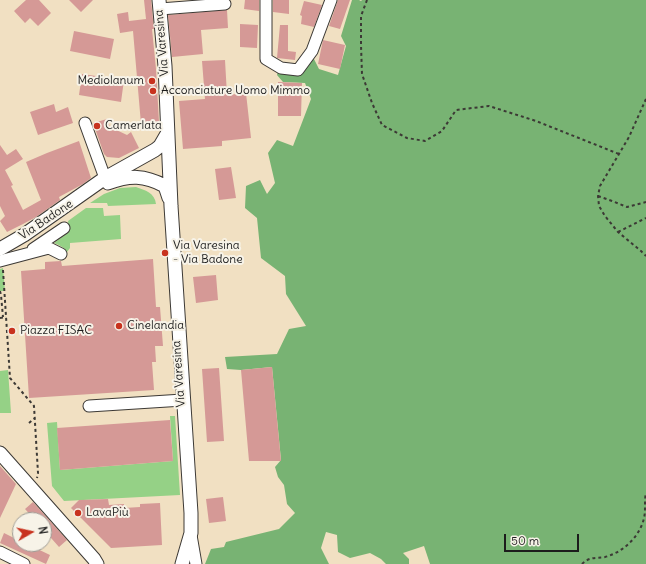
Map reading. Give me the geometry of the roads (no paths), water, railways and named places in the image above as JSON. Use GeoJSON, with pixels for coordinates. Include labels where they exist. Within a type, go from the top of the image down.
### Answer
{"type":"FeatureCollection","features":[{"type":"Feature","properties":{"kind":"main road","name":"Via Varesina"},"geometry":{"type":"LineString","coordinates":[[159,4],[165,66],[182,400],[191,513],[190,533],[182,564]]}},
{"type":"Feature","properties":{"kind":"main road","name":"Via Badone"},"geometry":{"type":"LineString","coordinates":[[2,256],[24,235],[105,178],[155,150],[160,146],[168,134]]}},
{"type":"Feature","properties":{"kind":"main road","name":"Via Badone"},"geometry":{"type":"LineString","coordinates":[[92,188],[123,178],[134,177],[146,178],[165,186]]}},
{"type":"Feature","properties":{"kind":"main road"},"geometry":{"type":"LineString","coordinates":[[165,186],[171,206]]}},
{"type":"Feature","properties":{"kind":"main road"},"geometry":{"type":"LineString","coordinates":[[0,453],[95,562]]}},
{"type":"Feature","properties":{"kind":"street"},"geometry":{"type":"LineString","coordinates":[[266,0],[266,60],[281,68],[298,70],[312,51],[331,0]]}},
{"type":"Feature","properties":{"kind":"street"},"geometry":{"type":"LineString","coordinates":[[159,4],[225,4]]}},
{"type":"Feature","properties":{"kind":"street"},"geometry":{"type":"LineString","coordinates":[[85,124],[105,178]]}},
{"type":"Feature","properties":{"kind":"street","name":"Via Varesina"},"geometry":{"type":"LineString","coordinates":[[168,134],[163,153],[182,400],[188,512],[188,525],[184,548],[176,564]]}},
{"type":"Feature","properties":{"kind":"street"},"geometry":{"type":"LineString","coordinates":[[27,254],[64,228]]}},
{"type":"Feature","properties":{"kind":"street"},"geometry":{"type":"LineString","coordinates":[[2,256],[27,254],[49,248],[62,254]]}},
{"type":"Feature","properties":{"kind":"street"},"geometry":{"type":"LineString","coordinates":[[89,406],[182,400]]}},
{"type":"Feature","properties":{"kind":"street"},"geometry":{"type":"LineString","coordinates":[[190,533],[196,564]]}},
{"type":"Feature","properties":{"kind":"street"},"geometry":{"type":"LineString","coordinates":[[0,552],[24,564]]}},
{"type":"Feature","properties":{"kind":"place","name":"Mediolanum"},"geometry":{"type":"Point","coordinates":[152,81]}},
{"type":"Feature","properties":{"kind":"place","name":"Acconciature Uomo Mimmo"},"geometry":{"type":"Point","coordinates":[153,91]}},
{"type":"Feature","properties":{"kind":"place","name":"Camerlata"},"geometry":{"type":"Point","coordinates":[97,126]}},
{"type":"Feature","properties":{"kind":"place","name":"Via Varesina - Via Badone"},"geometry":{"type":"Point","coordinates":[165,253]}},
{"type":"Feature","properties":{"kind":"place","name":"Cinelandia"},"geometry":{"type":"Point","coordinates":[119,326]}},
{"type":"Feature","properties":{"kind":"place","name":"Piazza FISAC"},"geometry":{"type":"Point","coordinates":[12,331]}},
{"type":"Feature","properties":{"kind":"place","name":"LavaPiù"},"geometry":{"type":"Point","coordinates":[78,513]}}]}
